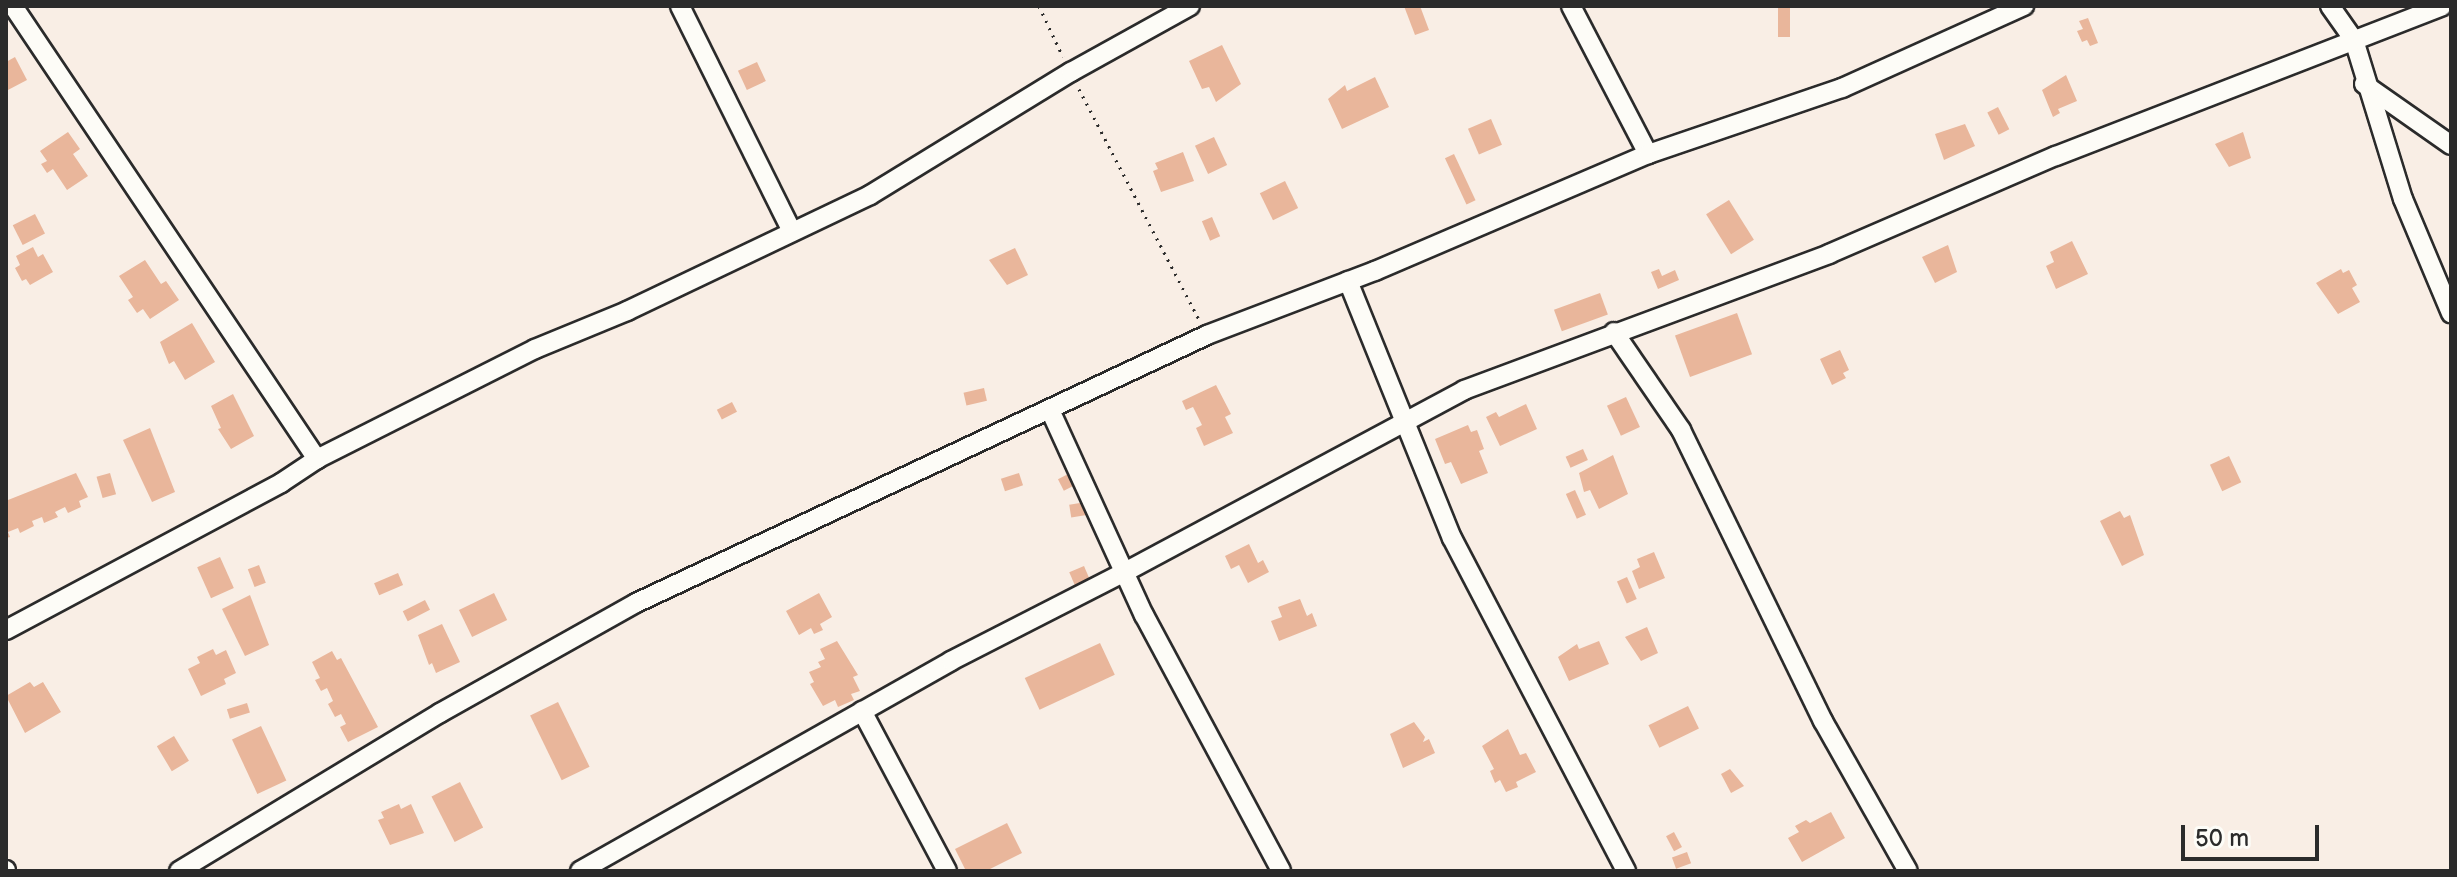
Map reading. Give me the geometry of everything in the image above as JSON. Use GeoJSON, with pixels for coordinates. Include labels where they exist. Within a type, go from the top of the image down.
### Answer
{"type":"FeatureCollection","features":[{"type":"Feature","properties":{"kind":"street"},"geometry":{"type":"LineString","coordinates":[[13,6],[317,459]]}},
{"type":"Feature","properties":{"kind":"street"},"geometry":{"type":"LineString","coordinates":[[680,6],[792,232]]}},
{"type":"Feature","properties":{"kind":"street"},"geometry":{"type":"LineString","coordinates":[[6,630],[281,483],[317,459],[535,349],[627,311],[870,195],[1071,72],[1190,6]]}},
{"type":"Feature","properties":{"kind":"street"},"geometry":{"type":"LineString","coordinates":[[1571,6],[1648,154]]}},
{"type":"Feature","properties":{"kind":"street"},"geometry":{"type":"LineString","coordinates":[[179,871],[440,713],[636,603],[1207,335],[1348,281],[1648,154],[1842,88],[1989,13],[2024,6]]}},
{"type":"Feature","properties":{"kind":"street"},"geometry":{"type":"LineString","coordinates":[[2330,6],[2354,40],[2364,84],[2403,199],[2451,313]]}},
{"type":"Feature","properties":{"kind":"street"},"geometry":{"type":"LineString","coordinates":[[587,869],[862,711],[1464,390],[1829,254],[2056,156],[2442,6]]}},
{"type":"Feature","properties":{"kind":"street"},"geometry":{"type":"LineString","coordinates":[[2364,84],[2451,145]]}},
{"type":"Feature","properties":{"kind":"street"},"geometry":{"type":"LineString","coordinates":[[1348,281],[1452,538],[1626,871]]}},
{"type":"Feature","properties":{"kind":"street"},"geometry":{"type":"LineString","coordinates":[[1614,332],[1681,430],[1823,721],[1908,871]]}},
{"type":"Feature","properties":{"kind":"street"},"geometry":{"type":"LineString","coordinates":[[1050,410],[1144,615],[1281,871]]}},
{"type":"Feature","properties":{"kind":"street"},"geometry":{"type":"LineString","coordinates":[[862,711],[947,871]]}},
{"type":"Feature","properties":{"kind":"path"},"geometry":{"type":"LineString","coordinates":[[1039,6],[1207,335]]}},
{"type":"Feature","properties":{"kind":"building"},"geometry":{"type":"Polygon","coordinates":[[[1404,6],[1420,6],[1429,30],[1415,35],[1404,6]]]}},
{"type":"Feature","properties":{"kind":"building"},"geometry":{"type":"Polygon","coordinates":[[[1778,6],[1790,6],[1790,37],[1778,37],[1778,6]]]}},
{"type":"Feature","properties":{"kind":"building"},"geometry":{"type":"Polygon","coordinates":[[[2088,18],[2098,43],[2090,46],[2087,40],[2082,42],[2077,31],[2083,29],[2079,21],[2088,18]]]}},
{"type":"Feature","properties":{"kind":"building"},"geometry":{"type":"Polygon","coordinates":[[[1222,45],[1241,84],[1216,102],[1209,87],[1202,89],[1189,61],[1222,45]]]}},
{"type":"Feature","properties":{"kind":"building"},"geometry":{"type":"Polygon","coordinates":[[[15,57],[27,80],[6,91],[6,62],[15,57]]]}},
{"type":"Feature","properties":{"kind":"building"},"geometry":{"type":"Polygon","coordinates":[[[757,62],[766,81],[747,90],[738,71],[757,62]]]}},
{"type":"Feature","properties":{"kind":"building"},"geometry":{"type":"Polygon","coordinates":[[[2066,75],[2077,101],[2058,109],[2060,113],[2053,117],[2042,90],[2066,75]]]}},
{"type":"Feature","properties":{"kind":"building"},"geometry":{"type":"Polygon","coordinates":[[[1375,77],[1389,107],[1342,129],[1328,99],[1345,85],[1347,91],[1375,77]]]}},
{"type":"Feature","properties":{"kind":"building"},"geometry":{"type":"Polygon","coordinates":[[[1998,107],[2009,129],[1999,135],[1987,112],[1998,107]]]}},
{"type":"Feature","properties":{"kind":"building"},"geometry":{"type":"Polygon","coordinates":[[[1491,119],[1502,145],[1479,155],[1468,129],[1491,119]]]}},
{"type":"Feature","properties":{"kind":"building"},"geometry":{"type":"Polygon","coordinates":[[[1965,124],[1975,146],[1944,160],[1935,134],[1965,124]]]}},
{"type":"Feature","properties":{"kind":"building"},"geometry":{"type":"Polygon","coordinates":[[[68,132],[80,149],[73,154],[88,176],[67,190],[53,169],[47,173],[41,164],[47,161],[40,151],[68,132]]]}},
{"type":"Feature","properties":{"kind":"building"},"geometry":{"type":"Polygon","coordinates":[[[2243,132],[2251,158],[2229,167],[2215,144],[2243,132]]]}},
{"type":"Feature","properties":{"kind":"building"},"geometry":{"type":"Polygon","coordinates":[[[1214,137],[1227,165],[1208,174],[1195,146],[1214,137]]]}},
{"type":"Feature","properties":{"kind":"building"},"geometry":{"type":"Polygon","coordinates":[[[1183,152],[1194,181],[1161,192],[1153,171],[1158,169],[1155,163],[1183,152]]]}},
{"type":"Feature","properties":{"kind":"building"},"geometry":{"type":"Polygon","coordinates":[[[1454,154],[1476,200],[1466,204],[1445,158],[1454,154]]]}},
{"type":"Feature","properties":{"kind":"building"},"geometry":{"type":"Polygon","coordinates":[[[1285,181],[1298,208],[1273,220],[1260,193],[1285,181]]]}},
{"type":"Feature","properties":{"kind":"building"},"geometry":{"type":"Polygon","coordinates":[[[1729,200],[1754,240],[1731,254],[1706,214],[1729,200]]]}},
{"type":"Feature","properties":{"kind":"building"},"geometry":{"type":"Polygon","coordinates":[[[35,214],[45,234],[23,245],[13,225],[35,214]]]}},
{"type":"Feature","properties":{"kind":"building"},"geometry":{"type":"Polygon","coordinates":[[[1212,217],[1220,236],[1210,241],[1202,221],[1212,217]]]}},
{"type":"Feature","properties":{"kind":"building"},"geometry":{"type":"Polygon","coordinates":[[[2072,241],[2088,274],[2056,289],[2046,266],[2054,262],[2050,252],[2072,241]]]}},
{"type":"Feature","properties":{"kind":"building"},"geometry":{"type":"Polygon","coordinates":[[[1948,245],[1957,272],[1935,283],[1922,257],[1948,245]]]}},
{"type":"Feature","properties":{"kind":"building"},"geometry":{"type":"Polygon","coordinates":[[[33,247],[38,257],[43,254],[53,272],[30,285],[26,279],[22,281],[15,268],[20,265],[16,256],[33,247]]]}},
{"type":"Feature","properties":{"kind":"building"},"geometry":{"type":"Polygon","coordinates":[[[1015,248],[1028,275],[1007,285],[989,260],[1015,248]]]}},
{"type":"Feature","properties":{"kind":"building"},"geometry":{"type":"Polygon","coordinates":[[[145,260],[161,284],[166,281],[179,300],[150,319],[143,309],[137,313],[128,300],[133,297],[119,276],[145,260]]]}},
{"type":"Feature","properties":{"kind":"building"},"geometry":{"type":"Polygon","coordinates":[[[1659,269],[1662,276],[1675,270],[1679,280],[1658,289],[1651,272],[1659,269]]]}},
{"type":"Feature","properties":{"kind":"building"},"geometry":{"type":"Polygon","coordinates":[[[2341,269],[2343,273],[2349,270],[2357,285],[2352,288],[2360,302],[2338,314],[2316,283],[2341,269]]]}},
{"type":"Feature","properties":{"kind":"building"},"geometry":{"type":"Polygon","coordinates":[[[1600,293],[1608,315],[1562,331],[1554,310],[1600,293]]]}},
{"type":"Feature","properties":{"kind":"building"},"geometry":{"type":"Polygon","coordinates":[[[1737,313],[1752,354],[1690,377],[1675,336],[1737,313]]]}},
{"type":"Feature","properties":{"kind":"building"},"geometry":{"type":"Polygon","coordinates":[[[192,323],[215,362],[185,380],[174,361],[169,364],[160,342],[192,323]]]}},
{"type":"Feature","properties":{"kind":"building"},"geometry":{"type":"Polygon","coordinates":[[[1840,350],[1849,370],[1843,373],[1846,378],[1832,385],[1820,359],[1840,350]]]}},
{"type":"Feature","properties":{"kind":"building"},"geometry":{"type":"Polygon","coordinates":[[[1216,385],[1231,414],[1225,417],[1233,433],[1204,446],[1196,428],[1202,425],[1193,407],[1186,410],[1182,401],[1216,385]]]}},
{"type":"Feature","properties":{"kind":"building"},"geometry":{"type":"Polygon","coordinates":[[[984,388],[987,401],[966,405],[964,393],[984,388]]]}},
{"type":"Feature","properties":{"kind":"building"},"geometry":{"type":"Polygon","coordinates":[[[233,394],[254,436],[231,449],[218,429],[221,428],[211,406],[233,394]]]}},
{"type":"Feature","properties":{"kind":"building"},"geometry":{"type":"Polygon","coordinates":[[[1626,397],[1640,427],[1621,436],[1607,406],[1626,397]]]}},
{"type":"Feature","properties":{"kind":"building"},"geometry":{"type":"Polygon","coordinates":[[[732,402],[737,412],[722,420],[717,410],[732,402]]]}},
{"type":"Feature","properties":{"kind":"building"},"geometry":{"type":"Polygon","coordinates":[[[1526,404],[1537,429],[1500,446],[1486,417],[1496,412],[1499,417],[1526,404]]]}},
{"type":"Feature","properties":{"kind":"building"},"geometry":{"type":"Polygon","coordinates":[[[1468,425],[1471,432],[1477,430],[1484,449],[1479,451],[1488,473],[1461,484],[1451,462],[1445,464],[1435,439],[1468,425]]]}},
{"type":"Feature","properties":{"kind":"building"},"geometry":{"type":"Polygon","coordinates":[[[150,428],[175,492],[152,502],[123,440],[150,428]]]}},
{"type":"Feature","properties":{"kind":"building"},"geometry":{"type":"Polygon","coordinates":[[[1583,449],[1588,460],[1571,468],[1566,457],[1583,449]]]}},
{"type":"Feature","properties":{"kind":"building"},"geometry":{"type":"Polygon","coordinates":[[[1613,455],[1628,494],[1599,509],[1590,490],[1584,492],[1579,473],[1613,455]]]}},
{"type":"Feature","properties":{"kind":"building"},"geometry":{"type":"Polygon","coordinates":[[[2229,456],[2241,482],[2222,491],[2210,465],[2229,456]]]}},
{"type":"Feature","properties":{"kind":"building"},"geometry":{"type":"Polygon","coordinates":[[[1074,471],[1080,483],[1064,491],[1058,479],[1074,471]]]}},
{"type":"Feature","properties":{"kind":"building"},"geometry":{"type":"Polygon","coordinates":[[[76,473],[88,497],[79,501],[81,507],[68,513],[65,507],[55,512],[58,517],[44,523],[42,517],[32,521],[34,526],[20,533],[18,528],[8,532],[10,537],[6,538],[8,500],[76,473]]]}},
{"type":"Feature","properties":{"kind":"building"},"geometry":{"type":"Polygon","coordinates":[[[110,473],[116,494],[103,498],[97,477],[110,473]]]}},
{"type":"Feature","properties":{"kind":"building"},"geometry":{"type":"Polygon","coordinates":[[[1019,473],[1023,485],[1005,491],[1001,479],[1019,473]]]}},
{"type":"Feature","properties":{"kind":"building"},"geometry":{"type":"Polygon","coordinates":[[[1575,490],[1586,515],[1577,519],[1566,494],[1575,490]]]}},
{"type":"Feature","properties":{"kind":"building"},"geometry":{"type":"Polygon","coordinates":[[[1086,502],[1088,515],[1071,517],[1069,505],[1086,502]]]}},
{"type":"Feature","properties":{"kind":"building"},"geometry":{"type":"Polygon","coordinates":[[[2120,511],[2124,518],[2130,515],[2144,555],[2122,566],[2100,521],[2120,511]]]}},
{"type":"Feature","properties":{"kind":"building"},"geometry":{"type":"Polygon","coordinates":[[[1249,544],[1258,563],[1263,560],[1269,572],[1248,583],[1239,565],[1231,569],[1225,556],[1249,544]]]}},
{"type":"Feature","properties":{"kind":"building"},"geometry":{"type":"Polygon","coordinates":[[[1654,552],[1665,578],[1639,589],[1632,571],[1640,567],[1637,559],[1654,552]]]}},
{"type":"Feature","properties":{"kind":"building"},"geometry":{"type":"Polygon","coordinates":[[[220,557],[234,588],[211,598],[197,567],[220,557]]]}},
{"type":"Feature","properties":{"kind":"building"},"geometry":{"type":"Polygon","coordinates":[[[259,565],[266,583],[255,587],[248,569],[259,565]]]}},
{"type":"Feature","properties":{"kind":"building"},"geometry":{"type":"Polygon","coordinates":[[[1084,566],[1090,580],[1075,586],[1069,572],[1084,566]]]}},
{"type":"Feature","properties":{"kind":"building"},"geometry":{"type":"Polygon","coordinates":[[[398,573],[403,585],[379,595],[374,583],[398,573]]]}},
{"type":"Feature","properties":{"kind":"building"},"geometry":{"type":"Polygon","coordinates":[[[1627,577],[1637,599],[1627,603],[1617,581],[1627,577]]]}},
{"type":"Feature","properties":{"kind":"building"},"geometry":{"type":"Polygon","coordinates":[[[494,593],[507,620],[472,637],[459,610],[494,593]]]}},
{"type":"Feature","properties":{"kind":"building"},"geometry":{"type":"Polygon","coordinates":[[[819,593],[832,617],[820,624],[823,630],[814,634],[811,628],[799,635],[786,611],[819,593]]]}},
{"type":"Feature","properties":{"kind":"building"},"geometry":{"type":"Polygon","coordinates":[[[250,595],[269,645],[245,656],[222,609],[250,595]]]}},
{"type":"Feature","properties":{"kind":"building"},"geometry":{"type":"Polygon","coordinates":[[[1300,599],[1307,616],[1312,613],[1317,626],[1279,641],[1271,621],[1282,617],[1278,607],[1300,599]]]}},
{"type":"Feature","properties":{"kind":"building"},"geometry":{"type":"Polygon","coordinates":[[[425,600],[430,610],[408,621],[403,611],[425,600]]]}},
{"type":"Feature","properties":{"kind":"building"},"geometry":{"type":"Polygon","coordinates":[[[442,624],[460,662],[436,673],[432,663],[429,665],[418,635],[442,624]]]}},
{"type":"Feature","properties":{"kind":"building"},"geometry":{"type":"Polygon","coordinates":[[[1647,627],[1658,653],[1641,661],[1625,637],[1647,627]]]}},
{"type":"Feature","properties":{"kind":"building"},"geometry":{"type":"Polygon","coordinates":[[[837,641],[858,675],[853,677],[860,691],[851,694],[854,700],[838,707],[835,700],[823,706],[810,684],[814,682],[809,672],[821,667],[818,662],[825,659],[820,649],[837,641]]]}},
{"type":"Feature","properties":{"kind":"building"},"geometry":{"type":"Polygon","coordinates":[[[1599,641],[1609,664],[1569,681],[1558,657],[1577,644],[1579,649],[1599,641]]]}},
{"type":"Feature","properties":{"kind":"building"},"geometry":{"type":"Polygon","coordinates":[[[1100,643],[1115,675],[1040,710],[1025,678],[1100,643]]]}},
{"type":"Feature","properties":{"kind":"building"},"geometry":{"type":"Polygon","coordinates":[[[213,649],[216,655],[226,650],[236,673],[224,679],[226,684],[201,696],[188,669],[200,663],[197,657],[213,649]]]}},
{"type":"Feature","properties":{"kind":"building"},"geometry":{"type":"Polygon","coordinates":[[[332,651],[337,660],[341,658],[378,727],[348,742],[340,727],[346,724],[341,714],[335,717],[328,704],[333,701],[327,688],[321,691],[315,680],[320,678],[312,662],[332,651]]]}},
{"type":"Feature","properties":{"kind":"building"},"geometry":{"type":"Polygon","coordinates":[[[30,682],[34,687],[43,682],[61,712],[25,733],[6,696],[30,682]]]}},
{"type":"Feature","properties":{"kind":"building"},"geometry":{"type":"Polygon","coordinates":[[[558,702],[590,767],[562,780],[530,716],[558,702]]]}},
{"type":"Feature","properties":{"kind":"building"},"geometry":{"type":"Polygon","coordinates":[[[247,703],[250,713],[230,719],[227,709],[247,703]]]}},
{"type":"Feature","properties":{"kind":"building"},"geometry":{"type":"Polygon","coordinates":[[[1688,706],[1699,728],[1659,748],[1648,725],[1688,706]]]}},
{"type":"Feature","properties":{"kind":"building"},"geometry":{"type":"Polygon","coordinates":[[[1414,722],[1425,737],[1423,742],[1429,739],[1435,753],[1403,768],[1390,734],[1414,722]]]}},
{"type":"Feature","properties":{"kind":"building"},"geometry":{"type":"Polygon","coordinates":[[[261,726],[286,780],[257,794],[232,740],[261,726]]]}},
{"type":"Feature","properties":{"kind":"building"},"geometry":{"type":"Polygon","coordinates":[[[1508,729],[1520,755],[1526,753],[1536,772],[1516,782],[1518,787],[1506,792],[1500,780],[1495,783],[1490,771],[1494,769],[1482,746],[1508,729]]]}},
{"type":"Feature","properties":{"kind":"building"},"geometry":{"type":"Polygon","coordinates":[[[174,736],[189,761],[172,771],[157,746],[174,736]]]}},
{"type":"Feature","properties":{"kind":"building"},"geometry":{"type":"Polygon","coordinates":[[[1730,769],[1744,786],[1731,793],[1721,774],[1730,769]]]}},
{"type":"Feature","properties":{"kind":"building"},"geometry":{"type":"Polygon","coordinates":[[[460,782],[483,827],[455,842],[431,797],[460,782]]]}},
{"type":"Feature","properties":{"kind":"building"},"geometry":{"type":"Polygon","coordinates":[[[399,804],[401,809],[411,804],[424,833],[390,845],[378,820],[384,818],[381,812],[399,804]]]}},
{"type":"Feature","properties":{"kind":"building"},"geometry":{"type":"Polygon","coordinates":[[[1831,812],[1845,838],[1802,862],[1788,838],[1799,832],[1795,826],[1806,820],[1810,823],[1831,812]]]}},
{"type":"Feature","properties":{"kind":"building"},"geometry":{"type":"Polygon","coordinates":[[[1007,823],[1022,853],[986,871],[966,871],[955,849],[1007,823]]]}},
{"type":"Feature","properties":{"kind":"building"},"geometry":{"type":"Polygon","coordinates":[[[1674,832],[1682,847],[1674,851],[1666,836],[1674,832]]]}},
{"type":"Feature","properties":{"kind":"building"},"geometry":{"type":"Polygon","coordinates":[[[1687,852],[1691,863],[1676,869],[1672,857],[1687,852]]]}}]}
